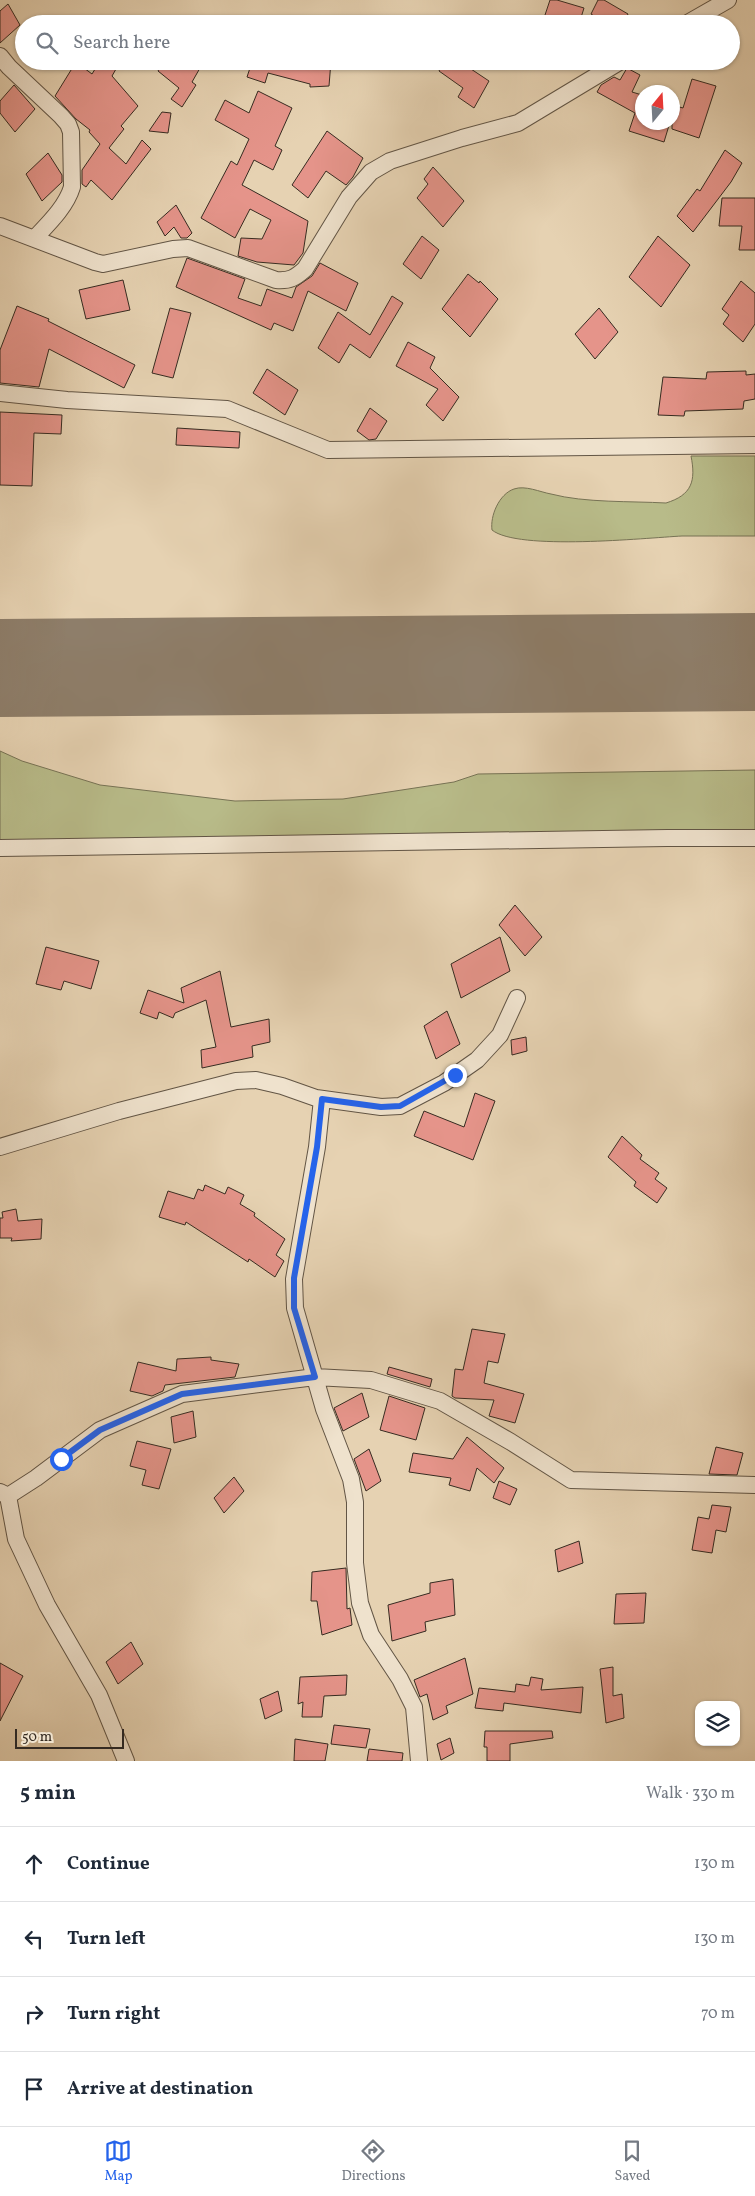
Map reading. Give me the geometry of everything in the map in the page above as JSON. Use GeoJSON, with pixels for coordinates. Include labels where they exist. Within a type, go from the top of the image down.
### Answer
{"type":"FeatureCollection","features":[{"type":"Feature","properties":{"kind":"street"},"geometry":{"type":"LineString","coordinates":[[702,15],[728,0]]}},
{"type":"Feature","properties":{"kind":"street"},"geometry":{"type":"LineString","coordinates":[[0,56],[8,67],[61,116],[68,124],[71,132],[72,187],[70,194],[34,239]]}},
{"type":"Feature","properties":{"kind":"street"},"geometry":{"type":"LineString","coordinates":[[0,226],[85,260],[104,264],[173,249],[188,248],[276,280],[288,281],[295,278],[305,269],[349,197],[371,172],[390,161],[462,138],[518,123],[606,70]]}},
{"type":"Feature","properties":{"kind":"street"},"geometry":{"type":"LineString","coordinates":[[0,393],[67,400],[227,409],[328,450],[755,444]]}},
{"type":"Feature","properties":{"kind":"street"},"geometry":{"type":"LineString","coordinates":[[0,848],[755,838]]}},
{"type":"Feature","properties":{"kind":"street"},"geometry":{"type":"LineString","coordinates":[[0,1147],[119,1111],[236,1081],[256,1080],[322,1099],[381,1107],[400,1106],[444,1083],[477,1060],[500,1035],[517,998]]}},
{"type":"Feature","properties":{"kind":"street"},"geometry":{"type":"LineString","coordinates":[[322,1099],[317,1147],[294,1278],[294,1308],[324,1409],[351,1478],[355,1502],[355,1563],[360,1603],[371,1634],[400,1679],[414,1707],[419,1761]]}},
{"type":"Feature","properties":{"kind":"street"},"geometry":{"type":"LineString","coordinates":[[126,1761],[99,1695],[47,1605],[16,1539],[4,1494],[36,1478],[100,1430],[182,1394],[315,1377],[371,1380],[440,1400],[570,1480],[755,1485]]}},
{"type":"Feature","properties":{"kind":"green space"},"geometry":{"type":"Polygon","coordinates":[[[691,456],[755,456],[755,536],[682,536],[612,541],[554,542],[506,536],[492,530],[492,518],[500,500],[509,492],[518,488],[528,488],[578,499],[666,503],[675,500],[682,496],[690,486],[693,473],[691,456]]]}},
{"type":"Feature","properties":{"kind":"green space"},"geometry":{"type":"Polygon","coordinates":[[[0,751],[22,761],[100,785],[235,801],[343,799],[454,782],[478,774],[755,770],[755,835],[0,840],[0,751]]]}},
{"type":"Feature","properties":{"kind":"building"},"geometry":{"type":"Polygon","coordinates":[[[550,0],[557,0],[584,8],[582,15],[545,15],[550,0]]]}},
{"type":"Feature","properties":{"kind":"building"},"geometry":{"type":"Polygon","coordinates":[[[598,0],[604,0],[628,14],[592,15],[591,14],[598,0]]]}},
{"type":"Feature","properties":{"kind":"building"},"geometry":{"type":"Polygon","coordinates":[[[8,4],[15,16],[15,30],[0,43],[0,11],[8,4]]]}},
{"type":"Feature","properties":{"kind":"building"},"geometry":{"type":"Polygon","coordinates":[[[71,70],[87,70],[92,74],[94,70],[115,70],[112,76],[138,106],[121,126],[124,129],[109,148],[126,164],[142,140],[151,149],[112,200],[91,180],[86,187],[82,184],[82,170],[100,144],[89,132],[90,130],[76,119],[55,96],[71,70]]]}},
{"type":"Feature","properties":{"kind":"building"},"geometry":{"type":"Polygon","coordinates":[[[199,70],[192,82],[196,85],[182,107],[171,99],[179,88],[158,71],[199,70]]]}},
{"type":"Feature","properties":{"kind":"building"},"geometry":{"type":"Polygon","coordinates":[[[249,70],[330,70],[329,86],[310,87],[310,84],[268,73],[265,83],[247,77],[249,70]]]}},
{"type":"Feature","properties":{"kind":"building"},"geometry":{"type":"Polygon","coordinates":[[[472,70],[489,81],[474,108],[458,97],[463,88],[439,71],[472,70]]]}},
{"type":"Feature","properties":{"kind":"building"},"geometry":{"type":"Polygon","coordinates":[[[626,70],[631,70],[640,75],[632,92],[635,93],[635,113],[597,92],[601,85],[614,77],[620,80],[626,70]]]}},
{"type":"Feature","properties":{"kind":"building"},"geometry":{"type":"Polygon","coordinates":[[[692,79],[716,86],[699,138],[675,130],[680,130],[680,107],[683,108],[692,79]]]}},
{"type":"Feature","properties":{"kind":"building"},"geometry":{"type":"Polygon","coordinates":[[[14,85],[35,109],[15,132],[0,113],[0,101],[14,85]]]}},
{"type":"Feature","properties":{"kind":"building"},"geometry":{"type":"Polygon","coordinates":[[[258,91],[292,108],[275,146],[282,150],[273,170],[254,160],[242,185],[308,221],[303,253],[294,265],[257,262],[238,256],[241,238],[262,239],[271,220],[250,209],[235,238],[201,218],[231,161],[237,165],[249,139],[215,120],[225,100],[249,113],[258,91]]]}},
{"type":"Feature","properties":{"kind":"building"},"geometry":{"type":"Polygon","coordinates":[[[162,112],[171,113],[168,133],[149,131],[162,112]]]}},
{"type":"Feature","properties":{"kind":"building"},"geometry":{"type":"Polygon","coordinates":[[[635,113],[635,130],[668,130],[664,142],[629,131],[635,113]]]}},
{"type":"Feature","properties":{"kind":"building"},"geometry":{"type":"Polygon","coordinates":[[[327,131],[363,158],[353,177],[346,185],[326,171],[308,198],[292,185],[327,131]]]}},
{"type":"Feature","properties":{"kind":"building"},"geometry":{"type":"Polygon","coordinates":[[[725,150],[742,163],[731,182],[693,232],[677,216],[697,189],[700,191],[725,150]]]}},
{"type":"Feature","properties":{"kind":"building"},"geometry":{"type":"Polygon","coordinates":[[[48,153],[62,175],[62,182],[42,201],[26,174],[48,153]]]}},
{"type":"Feature","properties":{"kind":"building"},"geometry":{"type":"Polygon","coordinates":[[[433,167],[464,201],[443,227],[417,198],[428,184],[424,179],[433,167]]]}},
{"type":"Feature","properties":{"kind":"building"},"geometry":{"type":"Polygon","coordinates":[[[722,198],[755,198],[755,250],[739,250],[742,226],[719,226],[722,198]]]}},
{"type":"Feature","properties":{"kind":"building"},"geometry":{"type":"Polygon","coordinates":[[[176,205],[192,233],[187,238],[181,238],[174,227],[165,236],[157,222],[176,205]]]}},
{"type":"Feature","properties":{"kind":"building"},"geometry":{"type":"Polygon","coordinates":[[[422,236],[439,250],[421,279],[403,264],[422,236]]]}},
{"type":"Feature","properties":{"kind":"building"},"geometry":{"type":"Polygon","coordinates":[[[658,236],[690,265],[661,307],[629,277],[658,236]]]}},
{"type":"Feature","properties":{"kind":"building"},"geometry":{"type":"Polygon","coordinates":[[[187,258],[245,279],[238,298],[261,306],[267,289],[292,298],[296,287],[312,276],[320,263],[358,283],[346,311],[308,291],[293,331],[274,323],[271,330],[176,287],[187,258]]]}},
{"type":"Feature","properties":{"kind":"building"},"geometry":{"type":"Polygon","coordinates":[[[468,274],[479,283],[480,281],[498,299],[470,337],[442,309],[468,274]]]}},
{"type":"Feature","properties":{"kind":"building"},"geometry":{"type":"Polygon","coordinates":[[[123,280],[130,310],[86,319],[79,290],[123,280]]]}},
{"type":"Feature","properties":{"kind":"building"},"geometry":{"type":"Polygon","coordinates":[[[741,281],[755,293],[755,324],[743,342],[723,324],[729,315],[722,309],[741,281]]]}},
{"type":"Feature","properties":{"kind":"building"},"geometry":{"type":"Polygon","coordinates":[[[392,296],[403,303],[370,358],[350,344],[339,363],[318,348],[338,312],[370,335],[392,296]]]}},
{"type":"Feature","properties":{"kind":"building"},"geometry":{"type":"Polygon","coordinates":[[[17,306],[49,319],[48,321],[135,365],[124,388],[49,349],[39,387],[0,383],[0,350],[17,306]]]}},
{"type":"Feature","properties":{"kind":"building"},"geometry":{"type":"Polygon","coordinates":[[[170,308],[191,313],[173,378],[152,373],[170,308]]]}},
{"type":"Feature","properties":{"kind":"building"},"geometry":{"type":"Polygon","coordinates":[[[599,308],[618,332],[595,359],[575,334],[599,308]]]}},
{"type":"Feature","properties":{"kind":"building"},"geometry":{"type":"Polygon","coordinates":[[[408,342],[435,357],[430,368],[459,397],[443,421],[426,405],[438,389],[396,366],[408,342]]]}},
{"type":"Feature","properties":{"kind":"building"},"geometry":{"type":"Polygon","coordinates":[[[267,369],[298,390],[285,415],[253,393],[267,369]]]}},
{"type":"Feature","properties":{"kind":"building"},"geometry":{"type":"Polygon","coordinates":[[[746,371],[746,375],[755,374],[755,399],[744,401],[743,409],[685,411],[684,416],[658,415],[663,377],[706,379],[707,372],[746,371]]]}},
{"type":"Feature","properties":{"kind":"building"},"geometry":{"type":"Polygon","coordinates":[[[370,408],[387,421],[376,439],[369,440],[357,431],[370,408]]]}},
{"type":"Feature","properties":{"kind":"building"},"geometry":{"type":"Polygon","coordinates":[[[0,412],[62,415],[61,434],[34,433],[32,486],[0,485],[0,412]]]}},
{"type":"Feature","properties":{"kind":"building"},"geometry":{"type":"Polygon","coordinates":[[[177,428],[240,432],[239,448],[176,445],[177,428]]]}},
{"type":"Feature","properties":{"kind":"building"},"geometry":{"type":"Polygon","coordinates":[[[515,905],[542,937],[525,956],[499,925],[515,905]]]}},
{"type":"Feature","properties":{"kind":"building"},"geometry":{"type":"Polygon","coordinates":[[[500,937],[510,971],[461,998],[451,964],[500,937]]]}},
{"type":"Feature","properties":{"kind":"building"},"geometry":{"type":"Polygon","coordinates":[[[46,947],[99,961],[91,989],[64,981],[61,990],[36,984],[46,947]]]}},
{"type":"Feature","properties":{"kind":"building"},"geometry":{"type":"Polygon","coordinates":[[[220,971],[231,1027],[269,1019],[270,1042],[252,1046],[253,1057],[202,1068],[201,1050],[216,1047],[206,1000],[175,1013],[173,1018],[159,1012],[157,1019],[140,1013],[148,990],[184,1003],[181,988],[220,971]]]}},
{"type":"Feature","properties":{"kind":"building"},"geometry":{"type":"Polygon","coordinates":[[[447,1011],[460,1044],[436,1059],[424,1026],[447,1011]]]}},
{"type":"Feature","properties":{"kind":"building"},"geometry":{"type":"Polygon","coordinates":[[[526,1037],[527,1051],[512,1055],[511,1040],[526,1037]]]}},
{"type":"Feature","properties":{"kind":"building"},"geometry":{"type":"Polygon","coordinates":[[[475,1093],[495,1101],[473,1160],[414,1136],[424,1111],[464,1127],[475,1093]]]}},
{"type":"Feature","properties":{"kind":"building"},"geometry":{"type":"Polygon","coordinates":[[[622,1136],[642,1155],[640,1159],[659,1173],[655,1179],[667,1188],[657,1203],[634,1186],[636,1182],[608,1157],[622,1136]]]}},
{"type":"Feature","properties":{"kind":"building"},"geometry":{"type":"Polygon","coordinates":[[[205,1185],[225,1194],[228,1187],[244,1195],[240,1204],[255,1213],[254,1216],[285,1239],[276,1255],[284,1261],[275,1277],[249,1259],[248,1262],[186,1222],[185,1225],[159,1217],[168,1191],[194,1199],[198,1189],[203,1191],[205,1185]]]}},
{"type":"Feature","properties":{"kind":"building"},"geometry":{"type":"Polygon","coordinates":[[[16,1209],[18,1221],[42,1219],[41,1239],[11,1241],[12,1238],[0,1238],[0,1218],[3,1218],[2,1212],[16,1209]]]}},
{"type":"Feature","properties":{"kind":"building"},"geometry":{"type":"Polygon","coordinates":[[[472,1329],[505,1334],[498,1363],[488,1361],[484,1383],[524,1394],[515,1423],[489,1416],[494,1400],[455,1398],[452,1396],[455,1369],[463,1370],[472,1329]]]}},
{"type":"Feature","properties":{"kind":"building"},"geometry":{"type":"Polygon","coordinates":[[[211,1357],[211,1360],[239,1364],[235,1377],[165,1385],[163,1391],[152,1396],[130,1391],[138,1362],[176,1371],[177,1359],[211,1357]]]}},
{"type":"Feature","properties":{"kind":"building"},"geometry":{"type":"Polygon","coordinates":[[[389,1367],[432,1379],[430,1387],[387,1374],[389,1367]]]}},
{"type":"Feature","properties":{"kind":"building"},"geometry":{"type":"Polygon","coordinates":[[[362,1393],[369,1417],[343,1431],[334,1408],[362,1393]]]}},
{"type":"Feature","properties":{"kind":"building"},"geometry":{"type":"Polygon","coordinates":[[[389,1396],[425,1408],[416,1440],[380,1430],[389,1396]]]}},
{"type":"Feature","properties":{"kind":"building"},"geometry":{"type":"Polygon","coordinates":[[[193,1411],[196,1437],[174,1443],[171,1417],[193,1411]]]}},
{"type":"Feature","properties":{"kind":"building"},"geometry":{"type":"Polygon","coordinates":[[[467,1437],[504,1468],[494,1483],[477,1468],[470,1491],[449,1485],[451,1478],[409,1472],[413,1453],[453,1459],[467,1437]]]}},
{"type":"Feature","properties":{"kind":"building"},"geometry":{"type":"Polygon","coordinates":[[[137,1441],[171,1449],[159,1489],[142,1485],[146,1470],[130,1466],[137,1441]]]}},
{"type":"Feature","properties":{"kind":"building"},"geometry":{"type":"Polygon","coordinates":[[[716,1447],[743,1453],[737,1475],[709,1474],[716,1447]]]}},
{"type":"Feature","properties":{"kind":"building"},"geometry":{"type":"Polygon","coordinates":[[[369,1449],[381,1481],[366,1491],[354,1459],[369,1449]]]}},
{"type":"Feature","properties":{"kind":"building"},"geometry":{"type":"Polygon","coordinates":[[[234,1477],[244,1491],[224,1513],[214,1498],[234,1477]]]}},
{"type":"Feature","properties":{"kind":"building"},"geometry":{"type":"Polygon","coordinates":[[[499,1481],[517,1489],[510,1505],[493,1498],[499,1481]]]}},
{"type":"Feature","properties":{"kind":"building"},"geometry":{"type":"Polygon","coordinates":[[[712,1505],[731,1507],[726,1532],[716,1530],[712,1553],[692,1550],[698,1517],[709,1519],[712,1505]]]}},
{"type":"Feature","properties":{"kind":"building"},"geometry":{"type":"Polygon","coordinates":[[[579,1541],[583,1563],[558,1572],[555,1550],[579,1541]]]}},
{"type":"Feature","properties":{"kind":"building"},"geometry":{"type":"Polygon","coordinates":[[[346,1568],[347,1609],[350,1608],[352,1625],[322,1635],[317,1601],[311,1601],[312,1572],[346,1568]]]}},
{"type":"Feature","properties":{"kind":"building"},"geometry":{"type":"Polygon","coordinates":[[[453,1579],[455,1615],[425,1622],[426,1631],[392,1641],[388,1605],[430,1593],[430,1583],[453,1579]]]}},
{"type":"Feature","properties":{"kind":"building"},"geometry":{"type":"Polygon","coordinates":[[[646,1593],[644,1623],[614,1624],[616,1594],[646,1593]]]}},
{"type":"Feature","properties":{"kind":"building"},"geometry":{"type":"Polygon","coordinates":[[[131,1642],[143,1664],[118,1684],[106,1662],[131,1642]]]}},
{"type":"Feature","properties":{"kind":"building"},"geometry":{"type":"Polygon","coordinates":[[[465,1658],[473,1694],[446,1706],[448,1713],[433,1720],[427,1694],[420,1697],[414,1680],[465,1658]]]}},
{"type":"Feature","properties":{"kind":"building"},"geometry":{"type":"Polygon","coordinates":[[[0,1663],[23,1676],[0,1721],[0,1663]]]}},
{"type":"Feature","properties":{"kind":"building"},"geometry":{"type":"Polygon","coordinates":[[[613,1667],[613,1696],[622,1694],[624,1718],[606,1723],[600,1669],[613,1667]]]}},
{"type":"Feature","properties":{"kind":"building"},"geometry":{"type":"Polygon","coordinates":[[[347,1675],[346,1695],[324,1696],[322,1717],[302,1717],[303,1702],[298,1704],[300,1677],[347,1675]]]}},
{"type":"Feature","properties":{"kind":"building"},"geometry":{"type":"Polygon","coordinates":[[[531,1677],[543,1679],[541,1690],[583,1687],[581,1713],[504,1703],[503,1711],[475,1708],[479,1688],[515,1692],[516,1684],[529,1686],[531,1677]]]}},
{"type":"Feature","properties":{"kind":"building"},"geometry":{"type":"Polygon","coordinates":[[[278,1691],[282,1711],[265,1719],[260,1699],[278,1691]]]}},
{"type":"Feature","properties":{"kind":"building"},"geometry":{"type":"Polygon","coordinates":[[[334,1725],[370,1729],[366,1748],[331,1744],[334,1725]]]}},
{"type":"Feature","properties":{"kind":"building"},"geometry":{"type":"Polygon","coordinates":[[[485,1731],[552,1731],[553,1738],[510,1744],[510,1761],[487,1761],[487,1747],[484,1747],[485,1731]]]}},
{"type":"Feature","properties":{"kind":"building"},"geometry":{"type":"Polygon","coordinates":[[[450,1738],[454,1753],[441,1760],[437,1744],[450,1738]]]}},
{"type":"Feature","properties":{"kind":"building"},"geometry":{"type":"Polygon","coordinates":[[[295,1739],[328,1744],[325,1761],[294,1761],[295,1739]]]}},
{"type":"Feature","properties":{"kind":"building"},"geometry":{"type":"Polygon","coordinates":[[[369,1749],[403,1753],[402,1761],[367,1761],[369,1749]]]}},
{"type":"Feature","properties":{"kind":"runway"},"geometry":{"type":"LineString","coordinates":[[0,668],[755,662]]}},
{"type":"Feature","properties":{"kind":"route"},"geometry":{"type":"LineString","coordinates":[[61,1459],[100,1430],[182,1394],[315,1377],[294,1308],[294,1278],[317,1147],[322,1099],[381,1107],[400,1106],[444,1083],[455,1075]]}}]}
